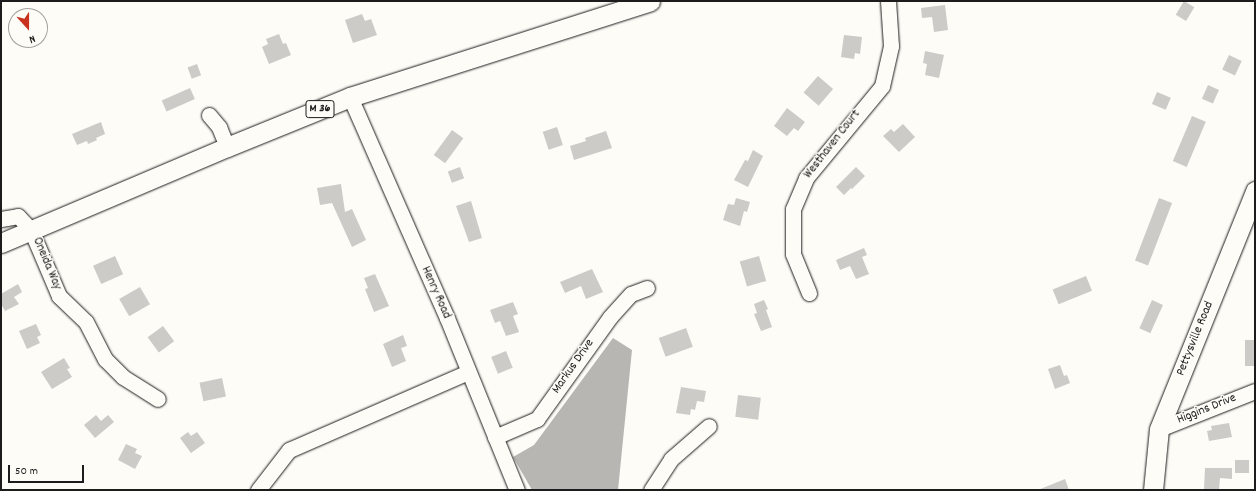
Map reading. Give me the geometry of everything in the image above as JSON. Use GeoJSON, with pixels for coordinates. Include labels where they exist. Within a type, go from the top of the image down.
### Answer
{"type":"FeatureCollection","features":[{"type":"Feature","properties":{"kind":"main road","name":"M 36"},"geometry":{"type":"LineString","coordinates":[[1,243],[227,147],[350,97],[650,1]]}},
{"type":"Feature","properties":{"kind":"main road","name":"Pettysville Road"},"geometry":{"type":"LineString","coordinates":[[1153,490],[1159,429],[1255,191]]}},
{"type":"Feature","properties":{"kind":"street","name":"Westhaven Court"},"geometry":{"type":"LineString","coordinates":[[809,293],[793,254],[793,209],[806,178],[882,86],[891,46],[888,1]]}},
{"type":"Feature","properties":{"kind":"street","name":"Henry Road"},"geometry":{"type":"LineString","coordinates":[[350,97],[517,490]]}},
{"type":"Feature","properties":{"kind":"street"},"geometry":{"type":"LineString","coordinates":[[209,115],[219,127],[227,147]]}},
{"type":"Feature","properties":{"kind":"street"},"geometry":{"type":"LineString","coordinates":[[1,219],[18,216],[31,230]]}},
{"type":"Feature","properties":{"kind":"street","name":"Oneida Way"},"geometry":{"type":"LineString","coordinates":[[31,230],[59,296],[86,322],[105,359],[123,377],[158,399]]}},
{"type":"Feature","properties":{"kind":"street","name":"Markus Drive"},"geometry":{"type":"LineString","coordinates":[[495,437],[537,419],[610,317],[631,294],[647,288]]}},
{"type":"Feature","properties":{"kind":"street"},"geometry":{"type":"LineString","coordinates":[[258,490],[289,450],[468,372]]}},
{"type":"Feature","properties":{"kind":"street","name":"Higgins Drive"},"geometry":{"type":"LineString","coordinates":[[1159,429],[1255,391]]}},
{"type":"Feature","properties":{"kind":"street"},"geometry":{"type":"LineString","coordinates":[[651,490],[670,459],[709,426]]}},
{"type":"Feature","properties":{"kind":"shaded area"},"geometry":{"type":"Polygon","coordinates":[[[613,338],[632,350],[618,490],[532,490],[513,457],[534,445],[613,338]]]}},
{"type":"Feature","properties":{"kind":"building"},"geometry":{"type":"Polygon","coordinates":[[[1184,1],[1194,7],[1186,21],[1176,15],[1184,1]]]}},
{"type":"Feature","properties":{"kind":"building"},"geometry":{"type":"Polygon","coordinates":[[[945,5],[948,30],[934,32],[932,17],[922,18],[921,8],[945,5]]]}},
{"type":"Feature","properties":{"kind":"building"},"geometry":{"type":"Polygon","coordinates":[[[362,14],[365,21],[371,19],[377,35],[353,43],[345,20],[362,14]]]}},
{"type":"Feature","properties":{"kind":"building"},"geometry":{"type":"Polygon","coordinates":[[[279,34],[283,44],[286,43],[291,55],[269,64],[262,47],[268,44],[266,39],[279,34]]]}},
{"type":"Feature","properties":{"kind":"building"},"geometry":{"type":"Polygon","coordinates":[[[844,35],[862,37],[860,54],[855,53],[854,59],[841,57],[844,35]]]}},
{"type":"Feature","properties":{"kind":"building"},"geometry":{"type":"Polygon","coordinates":[[[925,51],[944,55],[939,78],[925,75],[927,64],[923,63],[925,51]]]}},
{"type":"Feature","properties":{"kind":"building"},"geometry":{"type":"Polygon","coordinates":[[[1229,55],[1242,61],[1235,75],[1222,70],[1229,55]]]}},
{"type":"Feature","properties":{"kind":"building"},"geometry":{"type":"Polygon","coordinates":[[[197,64],[201,75],[192,79],[188,67],[197,64]]]}},
{"type":"Feature","properties":{"kind":"building"},"geometry":{"type":"Polygon","coordinates":[[[818,76],[833,89],[819,106],[804,93],[818,76]]]}},
{"type":"Feature","properties":{"kind":"building"},"geometry":{"type":"Polygon","coordinates":[[[1208,85],[1219,90],[1213,104],[1202,99],[1208,85]]]}},
{"type":"Feature","properties":{"kind":"building"},"geometry":{"type":"Polygon","coordinates":[[[190,88],[195,99],[167,112],[162,101],[190,88]]]}},
{"type":"Feature","properties":{"kind":"building"},"geometry":{"type":"Polygon","coordinates":[[[1157,92],[1171,98],[1166,110],[1152,104],[1157,92]]]}},
{"type":"Feature","properties":{"kind":"building"},"geometry":{"type":"Polygon","coordinates":[[[787,108],[805,122],[798,131],[794,128],[787,136],[774,126],[787,108]]]}},
{"type":"Feature","properties":{"kind":"building"},"geometry":{"type":"Polygon","coordinates":[[[1192,116],[1206,122],[1187,167],[1173,161],[1192,116]]]}},
{"type":"Feature","properties":{"kind":"building"},"geometry":{"type":"Polygon","coordinates":[[[101,122],[105,134],[88,144],[87,141],[77,145],[72,134],[101,122]]]}},
{"type":"Feature","properties":{"kind":"building"},"geometry":{"type":"Polygon","coordinates":[[[903,124],[915,137],[899,152],[883,136],[891,129],[894,132],[903,124]]]}},
{"type":"Feature","properties":{"kind":"building"},"geometry":{"type":"Polygon","coordinates":[[[557,127],[563,145],[549,150],[543,132],[557,127]]]}},
{"type":"Feature","properties":{"kind":"building"},"geometry":{"type":"Polygon","coordinates":[[[452,130],[463,138],[445,163],[434,155],[452,130]]]}},
{"type":"Feature","properties":{"kind":"building"},"geometry":{"type":"Polygon","coordinates":[[[606,131],[612,148],[574,160],[570,146],[586,141],[585,138],[606,131]]]}},
{"type":"Feature","properties":{"kind":"building"},"geometry":{"type":"Polygon","coordinates":[[[753,150],[763,156],[748,187],[734,180],[745,160],[748,161],[753,150]]]}},
{"type":"Feature","properties":{"kind":"building"},"geometry":{"type":"Polygon","coordinates":[[[460,167],[464,178],[452,183],[448,171],[460,167]]]}},
{"type":"Feature","properties":{"kind":"building"},"geometry":{"type":"Polygon","coordinates":[[[856,167],[865,176],[844,195],[836,187],[856,167]]]}},
{"type":"Feature","properties":{"kind":"building"},"geometry":{"type":"Polygon","coordinates":[[[341,184],[345,212],[352,209],[366,240],[352,247],[332,203],[320,205],[317,188],[341,184]]]}},
{"type":"Feature","properties":{"kind":"building"},"geometry":{"type":"Polygon","coordinates":[[[736,198],[750,202],[747,212],[744,211],[740,226],[723,220],[728,204],[734,205],[736,198]]]}},
{"type":"Feature","properties":{"kind":"building"},"geometry":{"type":"Polygon","coordinates":[[[1159,198],[1172,203],[1148,266],[1135,261],[1159,198]]]}},
{"type":"Feature","properties":{"kind":"building"},"geometry":{"type":"Polygon","coordinates":[[[471,201],[482,238],[469,242],[456,206],[471,201]]]}},
{"type":"Feature","properties":{"kind":"building"},"geometry":{"type":"Polygon","coordinates":[[[864,248],[867,255],[862,257],[869,274],[856,279],[850,266],[840,270],[836,260],[864,248]]]}},
{"type":"Feature","properties":{"kind":"building"},"geometry":{"type":"Polygon","coordinates":[[[115,256],[123,274],[101,284],[93,266],[115,256]]]}},
{"type":"Feature","properties":{"kind":"building"},"geometry":{"type":"Polygon","coordinates":[[[759,256],[766,281],[747,287],[740,262],[759,256]]]}},
{"type":"Feature","properties":{"kind":"building"},"geometry":{"type":"Polygon","coordinates":[[[592,269],[603,292],[586,299],[581,286],[565,293],[560,282],[592,269]]]}},
{"type":"Feature","properties":{"kind":"building"},"geometry":{"type":"Polygon","coordinates":[[[375,274],[389,306],[374,312],[365,289],[368,288],[364,278],[375,274]]]}},
{"type":"Feature","properties":{"kind":"building"},"geometry":{"type":"Polygon","coordinates":[[[1086,276],[1092,291],[1059,304],[1053,289],[1086,276]]]}},
{"type":"Feature","properties":{"kind":"building"},"geometry":{"type":"Polygon","coordinates":[[[18,284],[22,292],[14,297],[19,304],[5,311],[1,304],[1,294],[18,284]]]}},
{"type":"Feature","properties":{"kind":"building"},"geometry":{"type":"Polygon","coordinates":[[[140,287],[150,304],[129,316],[119,299],[140,287]]]}},
{"type":"Feature","properties":{"kind":"building"},"geometry":{"type":"Polygon","coordinates":[[[764,300],[768,309],[766,310],[772,327],[761,331],[754,314],[757,313],[754,304],[764,300]]]}},
{"type":"Feature","properties":{"kind":"building"},"geometry":{"type":"Polygon","coordinates":[[[1152,300],[1163,305],[1150,333],[1139,328],[1152,300]]]}},
{"type":"Feature","properties":{"kind":"building"},"geometry":{"type":"Polygon","coordinates":[[[513,302],[518,314],[513,316],[519,332],[506,336],[500,321],[495,323],[490,310],[513,302]]]}},
{"type":"Feature","properties":{"kind":"building"},"geometry":{"type":"Polygon","coordinates":[[[36,324],[41,335],[37,337],[40,343],[27,349],[19,331],[36,324]]]}},
{"type":"Feature","properties":{"kind":"building"},"geometry":{"type":"Polygon","coordinates":[[[163,326],[174,341],[159,353],[148,337],[163,326]]]}},
{"type":"Feature","properties":{"kind":"building"},"geometry":{"type":"Polygon","coordinates":[[[686,328],[693,347],[666,357],[659,338],[686,328]]]}},
{"type":"Feature","properties":{"kind":"building"},"geometry":{"type":"Polygon","coordinates":[[[403,335],[407,346],[401,348],[406,361],[392,367],[383,344],[403,335]]]}},
{"type":"Feature","properties":{"kind":"building"},"geometry":{"type":"Polygon","coordinates":[[[1245,340],[1255,340],[1255,366],[1245,366],[1245,340]]]}},
{"type":"Feature","properties":{"kind":"building"},"geometry":{"type":"Polygon","coordinates":[[[506,351],[513,368],[498,374],[491,357],[506,351]]]}},
{"type":"Feature","properties":{"kind":"building"},"geometry":{"type":"Polygon","coordinates":[[[64,358],[70,368],[67,369],[72,377],[52,389],[41,372],[64,358]]]}},
{"type":"Feature","properties":{"kind":"building"},"geometry":{"type":"Polygon","coordinates":[[[1060,365],[1064,376],[1067,375],[1070,383],[1055,389],[1048,369],[1060,365]]]}},
{"type":"Feature","properties":{"kind":"building"},"geometry":{"type":"Polygon","coordinates":[[[222,378],[226,397],[203,401],[200,383],[222,378]]]}},
{"type":"Feature","properties":{"kind":"building"},"geometry":{"type":"Polygon","coordinates":[[[681,387],[706,391],[704,402],[697,401],[695,410],[691,409],[690,415],[676,413],[681,387]]]}},
{"type":"Feature","properties":{"kind":"building"},"geometry":{"type":"Polygon","coordinates":[[[738,395],[761,398],[758,420],[735,417],[738,395]]]}},
{"type":"Feature","properties":{"kind":"building"},"geometry":{"type":"Polygon","coordinates":[[[96,415],[101,421],[108,415],[114,422],[95,438],[84,425],[96,415]]]}},
{"type":"Feature","properties":{"kind":"building"},"geometry":{"type":"Polygon","coordinates":[[[1229,423],[1232,437],[1209,441],[1207,431],[1212,430],[1211,426],[1229,423]]]}},
{"type":"Feature","properties":{"kind":"building"},"geometry":{"type":"Polygon","coordinates":[[[188,432],[191,436],[197,432],[205,443],[191,453],[180,438],[188,432]]]}},
{"type":"Feature","properties":{"kind":"building"},"geometry":{"type":"Polygon","coordinates":[[[126,444],[137,449],[135,453],[142,456],[135,469],[118,460],[126,444]]]}},
{"type":"Feature","properties":{"kind":"building"},"geometry":{"type":"Polygon","coordinates":[[[1235,460],[1249,460],[1249,473],[1235,473],[1235,460]]]}},
{"type":"Feature","properties":{"kind":"building"},"geometry":{"type":"Polygon","coordinates":[[[1205,468],[1232,468],[1232,479],[1220,478],[1219,490],[1204,489],[1205,468]]]}},
{"type":"Feature","properties":{"kind":"building"},"geometry":{"type":"Polygon","coordinates":[[[1065,479],[1069,490],[1038,490],[1065,479]]]}}]}
